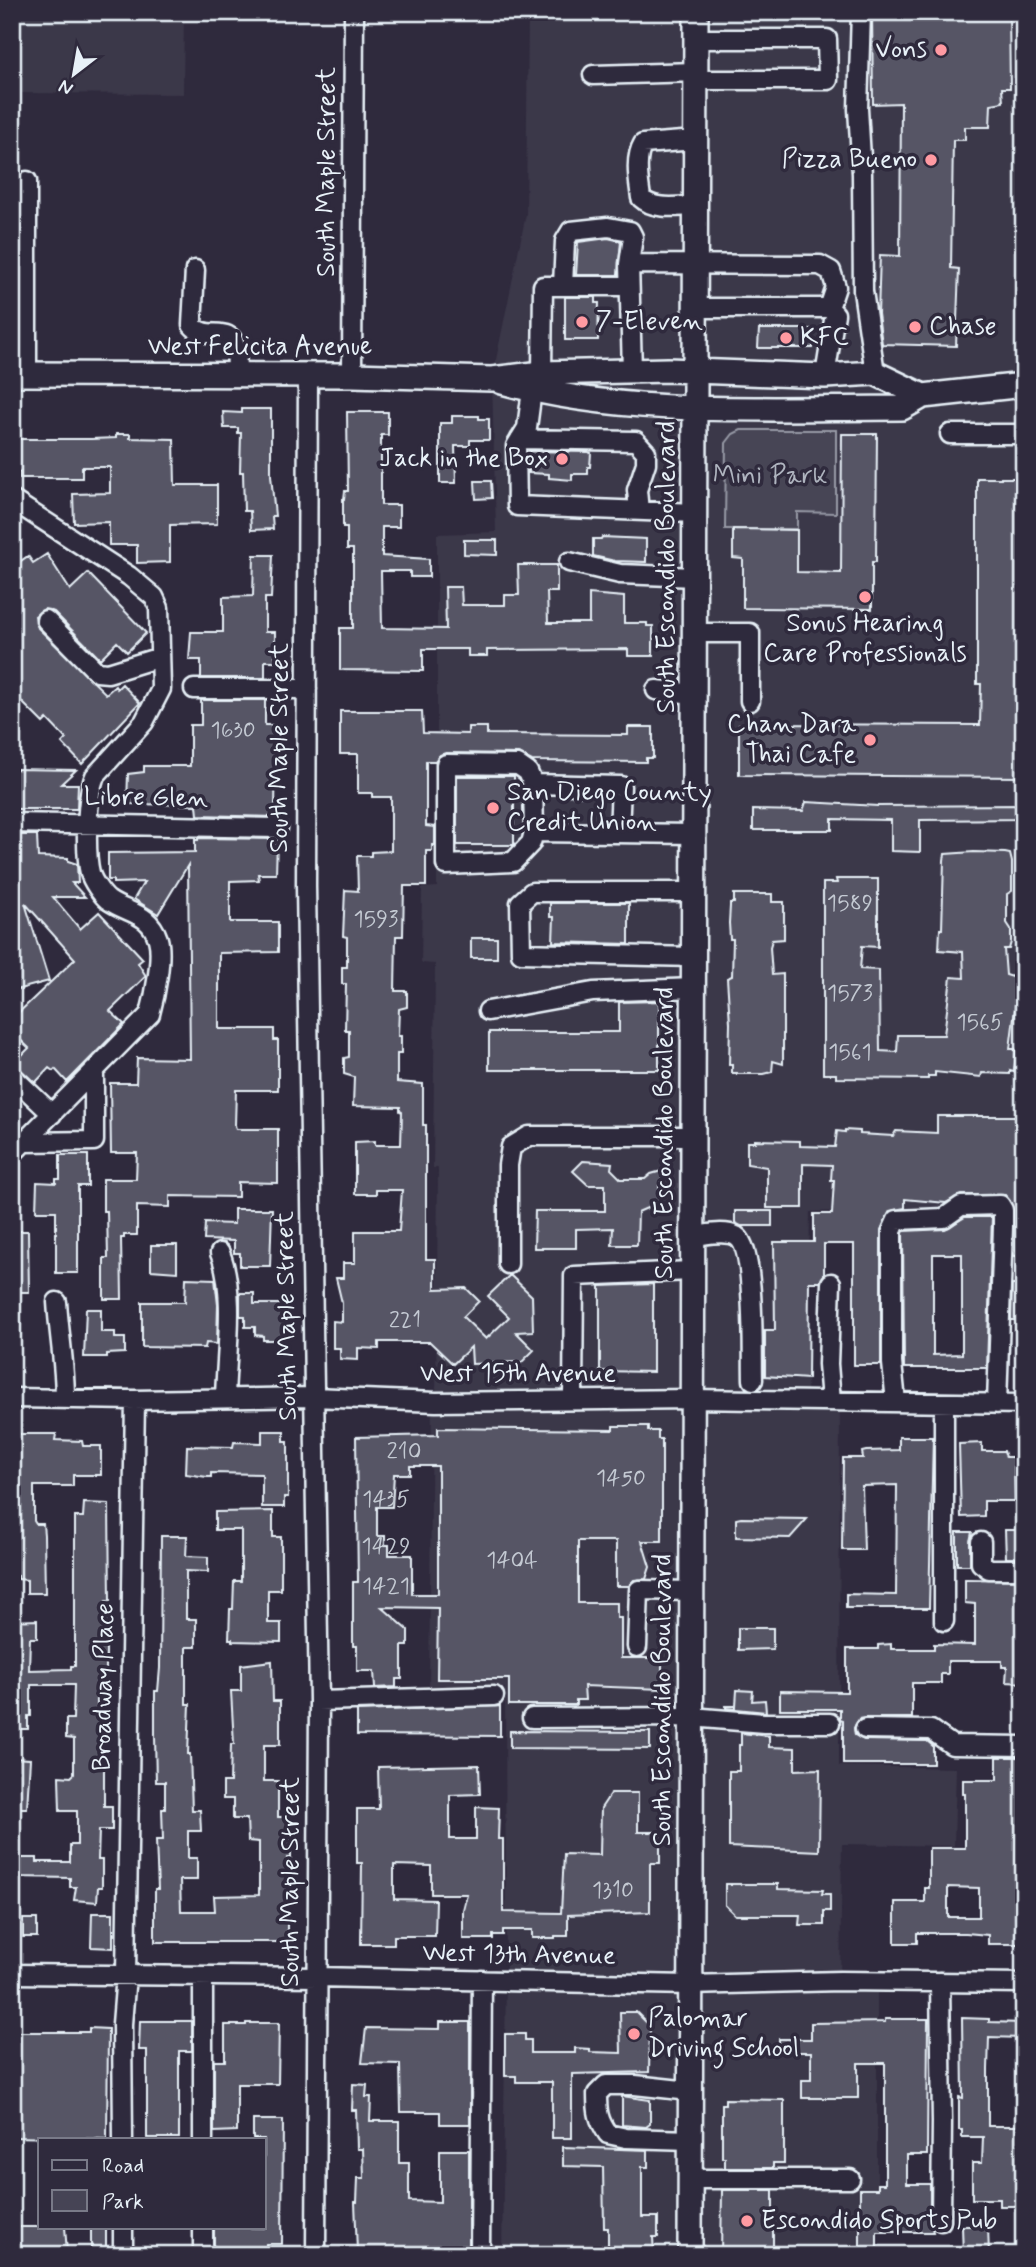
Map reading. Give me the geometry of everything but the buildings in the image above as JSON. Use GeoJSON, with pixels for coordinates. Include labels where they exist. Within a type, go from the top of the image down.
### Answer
{"type":"FeatureCollection","features":[{"type":"Feature","properties":{"kind":"main road","name":"South Escondido Boulevard"},"geometry":{"type":"LineString","coordinates":[[690,2255],[696,12]]}},
{"type":"Feature","properties":{"kind":"main road","name":"West Felicita Avenue"},"geometry":{"type":"LineString","coordinates":[[20,374],[352,375],[537,382],[632,371],[825,376],[875,373],[923,396]]}},
{"type":"Feature","properties":{"kind":"main road","name":"West Felicita Avenue"},"geometry":{"type":"LineString","coordinates":[[537,382],[594,400],[694,407],[902,408],[923,396],[1024,385]]}},
{"type":"Feature","properties":{"kind":"street","name":"South Maple Street"},"geometry":{"type":"LineString","coordinates":[[352,375],[354,12]]}},
{"type":"Feature","properties":{"kind":"street"},"geometry":{"type":"LineString","coordinates":[[861,12],[858,109],[862,174],[863,291],[875,373]]}},
{"type":"Feature","properties":{"kind":"street"},"geometry":{"type":"LineString","coordinates":[[593,75],[828,80],[827,39],[696,39]]}},
{"type":"Feature","properties":{"kind":"street"},"geometry":{"type":"LineString","coordinates":[[696,140],[643,144],[638,170],[641,198],[646,203],[659,206],[696,206]]}},
{"type":"Feature","properties":{"kind":"street"},"geometry":{"type":"LineString","coordinates":[[20,374],[27,181]]}},
{"type":"Feature","properties":{"kind":"street"},"geometry":{"type":"LineString","coordinates":[[563,286],[565,241],[571,231],[608,227],[630,231],[633,237],[629,264],[632,371]]}},
{"type":"Feature","properties":{"kind":"street"},"geometry":{"type":"LineString","coordinates":[[629,264],[820,265],[831,271],[836,287],[830,308]]}},
{"type":"Feature","properties":{"kind":"street"},"geometry":{"type":"LineString","coordinates":[[195,270],[192,325],[204,334],[219,333],[230,336],[235,343],[237,375]]}},
{"type":"Feature","properties":{"kind":"street"},"geometry":{"type":"LineString","coordinates":[[629,286],[543,286],[537,382],[527,428],[516,446],[517,506],[695,513]]}},
{"type":"Feature","properties":{"kind":"street"},"geometry":{"type":"LineString","coordinates":[[695,308],[830,308]]}},
{"type":"Feature","properties":{"kind":"street"},"geometry":{"type":"LineString","coordinates":[[825,376],[835,314],[830,308]]}},
{"type":"Feature","properties":{"kind":"street","name":"South Maple Street"},"geometry":{"type":"LineString","coordinates":[[308,375],[306,886],[318,1701],[316,2255]]}},
{"type":"Feature","properties":{"kind":"street"},"geometry":{"type":"LineString","coordinates":[[950,434],[1024,434]]}},
{"type":"Feature","properties":{"kind":"street"},"geometry":{"type":"LineString","coordinates":[[520,439],[636,441],[646,452],[646,463],[637,490],[639,511]]}},
{"type":"Feature","properties":{"kind":"street"},"geometry":{"type":"LineString","coordinates":[[12,500],[129,576],[154,597],[159,608],[161,689],[144,722],[94,776],[87,823],[90,875],[107,899],[148,920],[159,940],[157,988],[150,1014],[18,1148]]}},
{"type":"Feature","properties":{"kind":"street"},"geometry":{"type":"LineString","coordinates":[[569,562],[620,574],[695,577]]}},
{"type":"Feature","properties":{"kind":"street"},"geometry":{"type":"LineString","coordinates":[[46,620],[97,672],[108,673],[160,657]]}},
{"type":"Feature","properties":{"kind":"street"},"geometry":{"type":"LineString","coordinates":[[695,633],[750,633],[750,701]]}},
{"type":"Feature","properties":{"kind":"street"},"geometry":{"type":"LineString","coordinates":[[194,689],[307,690]]}},
{"type":"Feature","properties":{"kind":"street"},"geometry":{"type":"LineString","coordinates":[[656,690],[695,694]]}},
{"type":"Feature","properties":{"kind":"street"},"geometry":{"type":"LineString","coordinates":[[446,764],[518,765],[528,772],[533,784],[534,832],[531,843],[513,862],[446,865],[446,764]]}},
{"type":"Feature","properties":{"kind":"street"},"geometry":{"type":"LineString","coordinates":[[533,784],[621,786],[619,833]]}},
{"type":"Feature","properties":{"kind":"street","name":"Libre Glen"},"geometry":{"type":"LineString","coordinates":[[12,823],[278,828]]}},
{"type":"Feature","properties":{"kind":"street"},"geometry":{"type":"LineString","coordinates":[[534,832],[695,834]]}},
{"type":"Feature","properties":{"kind":"street"},"geometry":{"type":"LineString","coordinates":[[694,892],[532,892],[520,903],[521,953],[694,957]]}},
{"type":"Feature","properties":{"kind":"street"},"geometry":{"type":"LineString","coordinates":[[488,1011],[593,992],[694,988]]}},
{"type":"Feature","properties":{"kind":"street"},"geometry":{"type":"LineString","coordinates":[[18,1148],[94,1141],[94,1071]]}},
{"type":"Feature","properties":{"kind":"street"},"geometry":{"type":"LineString","coordinates":[[12,1076],[52,1114]]}},
{"type":"Feature","properties":{"kind":"street"},"geometry":{"type":"LineString","coordinates":[[508,1264],[508,1165],[511,1147],[529,1136],[692,1136]]}},
{"type":"Feature","properties":{"kind":"street"},"geometry":{"type":"LineString","coordinates":[[896,1402],[892,1363],[892,1231],[895,1222],[944,1218],[961,1206],[1000,1205],[1003,1210],[1003,1227],[998,1404]]}},
{"type":"Feature","properties":{"kind":"street"},"geometry":{"type":"LineString","coordinates":[[693,1236],[727,1233],[739,1238],[746,1249],[751,1286],[752,1380]]}},
{"type":"Feature","properties":{"kind":"street"},"geometry":{"type":"LineString","coordinates":[[220,1253],[226,1266],[228,1298],[225,1398]]}},
{"type":"Feature","properties":{"kind":"street"},"geometry":{"type":"LineString","coordinates":[[573,1400],[574,1276],[692,1271]]}},
{"type":"Feature","properties":{"kind":"street"},"geometry":{"type":"LineString","coordinates":[[831,1283],[828,1364],[831,1401]]}},
{"type":"Feature","properties":{"kind":"street"},"geometry":{"type":"LineString","coordinates":[[57,1302],[60,1348],[65,1368],[65,1398]]}},
{"type":"Feature","properties":{"kind":"street","name":"West 15th Avenue"},"geometry":{"type":"LineString","coordinates":[[12,1398],[135,1400],[313,1397],[436,1402],[692,1399],[1024,1404]]}},
{"type":"Feature","properties":{"kind":"street","name":"Broadway Place"},"geometry":{"type":"LineString","coordinates":[[123,2138],[122,2024],[126,1975],[135,1400]]}},
{"type":"Feature","properties":{"kind":"street"},"geometry":{"type":"LineString","coordinates":[[944,1403],[944,1621]]}},
{"type":"Feature","properties":{"kind":"street"},"geometry":{"type":"LineString","coordinates":[[981,1542],[981,1563],[989,1569],[1024,1569]]}},
{"type":"Feature","properties":{"kind":"street"},"geometry":{"type":"LineString","coordinates":[[637,1647],[639,1590],[692,1591]]}},
{"type":"Feature","properties":{"kind":"street"},"geometry":{"type":"LineString","coordinates":[[318,1701],[494,1696]]}},
{"type":"Feature","properties":{"kind":"street"},"geometry":{"type":"LineString","coordinates":[[533,1718],[691,1717],[764,1723],[830,1723]]}},
{"type":"Feature","properties":{"kind":"street"},"geometry":{"type":"LineString","coordinates":[[864,1729],[931,1730],[952,1745],[1024,1746]]}},
{"type":"Feature","properties":{"kind":"street","name":"West 13th Avenue"},"geometry":{"type":"LineString","coordinates":[[12,1974],[690,1984],[840,1981],[1024,1983]]}},
{"type":"Feature","properties":{"kind":"street"},"geometry":{"type":"LineString","coordinates":[[203,1976],[203,2138]]}},
{"type":"Feature","properties":{"kind":"street"},"geometry":{"type":"LineString","coordinates":[[480,2255],[482,1980]]}},
{"type":"Feature","properties":{"kind":"street"},"geometry":{"type":"LineString","coordinates":[[940,1982],[941,2221]]}},
{"type":"Feature","properties":{"kind":"street"},"geometry":{"type":"LineString","coordinates":[[690,2091],[606,2085],[597,2094],[597,2112],[608,2134],[626,2138],[690,2140]]}},
{"type":"Feature","properties":{"kind":"street"},"geometry":{"type":"LineString","coordinates":[[690,2179],[850,2179]]}},
{"type":"Feature","properties":{"kind":"street"},"geometry":{"type":"LineString","coordinates":[[123,2228],[124,2255]]}},
{"type":"Feature","properties":{"kind":"street"},"geometry":{"type":"LineString","coordinates":[[203,2228],[203,2255]]}},
{"type":"Feature","properties":{"kind":"shaded area"},"geometry":{"type":"Polygon","coordinates":[[[12,12],[184,12],[183,94],[12,93],[12,12]]]}},
{"type":"Feature","properties":{"kind":"shaded area"},"geometry":{"type":"Polygon","coordinates":[[[528,12],[1024,12],[1024,1132],[947,1132],[947,1208],[810,1212],[807,1400],[840,1401],[839,1766],[956,1768],[954,1846],[842,1844],[840,1981],[877,1982],[877,2252],[955,2255],[502,2255],[506,1981],[505,1688],[429,1687],[438,1168],[433,1168],[435,964],[421,963],[422,888],[437,887],[437,534],[496,532],[492,379],[526,214],[528,12]]]}},
{"type":"Feature","properties":{"kind":"green space","name":"Mini Park"},"geometry":{"type":"Polygon","coordinates":[[[741,430],[836,430],[836,513],[797,512],[797,529],[725,529],[726,443],[733,434],[741,430]]]}},
{"type":"Feature","properties":{"kind":"place","name":"Vons"},"geometry":{"type":"Point","coordinates":[941,50]}},
{"type":"Feature","properties":{"kind":"place","name":"Pizza Bueno"},"geometry":{"type":"Point","coordinates":[931,160]}},
{"type":"Feature","properties":{"kind":"place","name":"7-Eleven"},"geometry":{"type":"Point","coordinates":[582,322]}},
{"type":"Feature","properties":{"kind":"place","name":"Chase"},"geometry":{"type":"Point","coordinates":[915,327]}},
{"type":"Feature","properties":{"kind":"place","name":"KFC"},"geometry":{"type":"Point","coordinates":[786,338]}},
{"type":"Feature","properties":{"kind":"place","name":"Jack in the Box"},"geometry":{"type":"Point","coordinates":[562,459]}},
{"type":"Feature","properties":{"kind":"place","name":"Sonus Hearing Care Professionals"},"geometry":{"type":"Point","coordinates":[865,597]}},
{"type":"Feature","properties":{"kind":"place","name":"Chan Dara Thai Cafe"},"geometry":{"type":"Point","coordinates":[870,740]}},
{"type":"Feature","properties":{"kind":"place","name":"San Diego County Credit Union"},"geometry":{"type":"Point","coordinates":[493,808]}},
{"type":"Feature","properties":{"kind":"place","name":"Palomar Driving School"},"geometry":{"type":"Point","coordinates":[634,2034]}},
{"type":"Feature","properties":{"kind":"place","name":"Escondido Sports Pub"},"geometry":{"type":"Point","coordinates":[747,2221]}}]}
